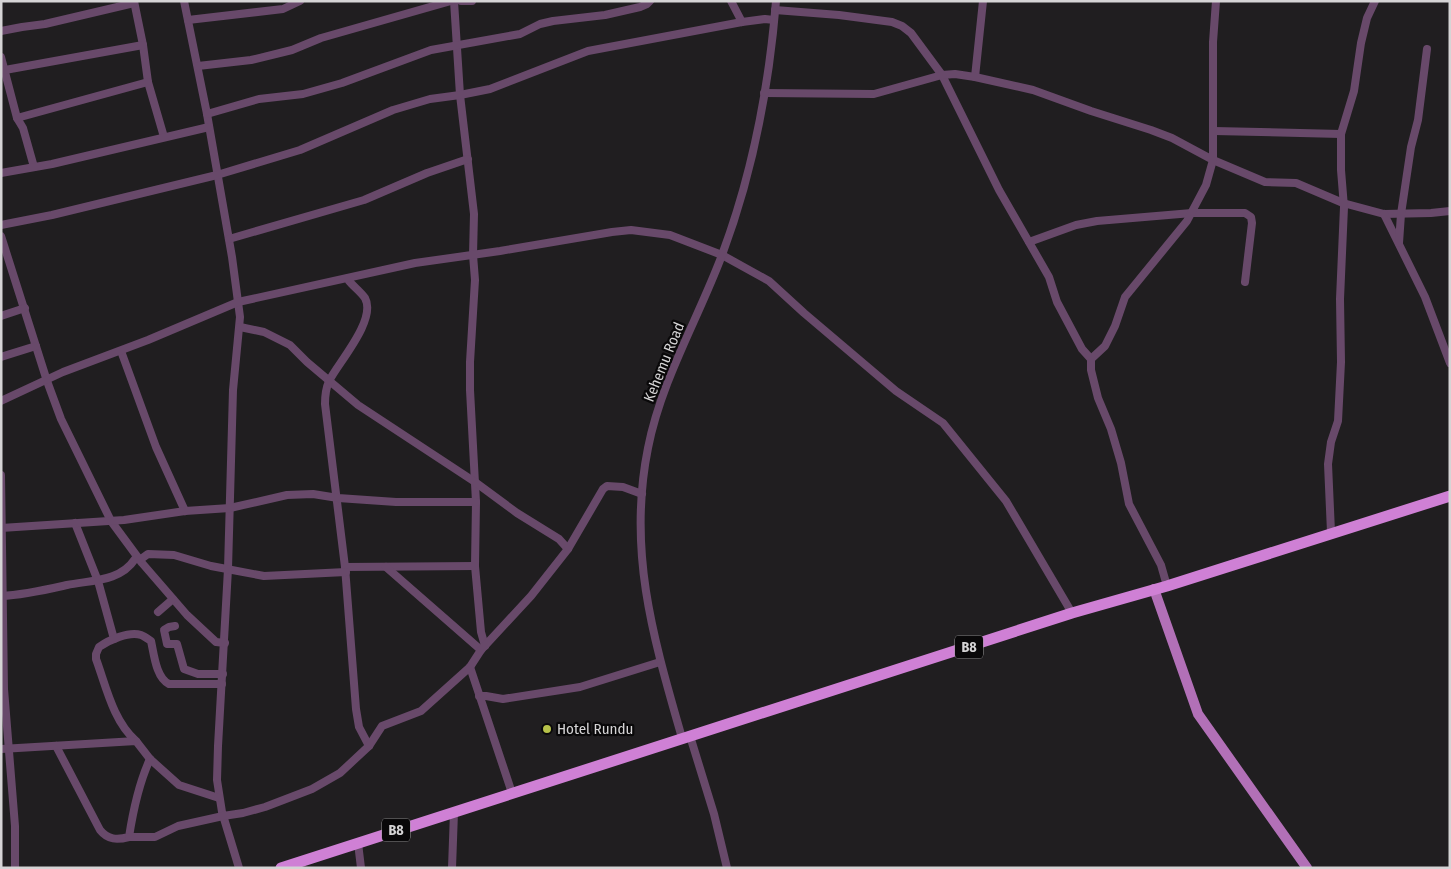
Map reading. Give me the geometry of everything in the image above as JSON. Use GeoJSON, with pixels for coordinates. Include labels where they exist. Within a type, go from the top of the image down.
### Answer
{"type":"FeatureCollection","features":[{"type":"Feature","properties":{"kind":"highway","name":"B8"},"geometry":{"type":"LineString","coordinates":[[281,868],[1072,613],[1167,586],[1331,532],[1450,496]]}},
{"type":"Feature","properties":{"kind":"main road"},"geometry":{"type":"LineString","coordinates":[[1154,589],[1198,714],[1307,868]]}},
{"type":"Feature","properties":{"kind":"street"},"geometry":{"type":"LineString","coordinates":[[184,1],[198,66],[229,239],[240,328],[235,360],[225,643],[218,746],[219,798],[239,868]]}},
{"type":"Feature","properties":{"kind":"street"},"geometry":{"type":"LineString","coordinates":[[188,20],[283,9],[300,1]]}},
{"type":"Feature","properties":{"kind":"street"},"geometry":{"type":"LineString","coordinates":[[198,66],[252,60],[292,50],[321,38],[451,1]]}},
{"type":"Feature","properties":{"kind":"street"},"geometry":{"type":"LineString","coordinates":[[454,1],[460,95],[474,214],[470,390],[476,502],[474,566],[483,648]]}},
{"type":"Feature","properties":{"kind":"street"},"geometry":{"type":"LineString","coordinates":[[461,1],[472,1]]}},
{"type":"Feature","properties":{"kind":"street"},"geometry":{"type":"LineString","coordinates":[[207,114],[260,99],[302,94],[347,82],[431,50],[458,46],[467,42],[520,34],[553,20],[605,15],[640,7],[650,1]]}},
{"type":"Feature","properties":{"kind":"street"},"geometry":{"type":"LineString","coordinates":[[731,1],[742,22]]}},
{"type":"Feature","properties":{"kind":"street"},"geometry":{"type":"LineString","coordinates":[[975,77],[983,1]]}},
{"type":"Feature","properties":{"kind":"street"},"geometry":{"type":"LineString","coordinates":[[1091,359],[1105,346],[1130,289],[1192,214],[1206,185],[1213,160],[1213,42],[1216,1]]}},
{"type":"Feature","properties":{"kind":"street"},"geometry":{"type":"LineString","coordinates":[[1331,532],[1328,464],[1331,442],[1338,421],[1340,397],[1340,299],[1344,203],[1341,170],[1341,134],[1354,92],[1361,43],[1367,18],[1375,1]]}},
{"type":"Feature","properties":{"kind":"street"},"geometry":{"type":"LineString","coordinates":[[1,31],[50,23],[134,2],[148,82],[164,137]]}},
{"type":"Feature","properties":{"kind":"street"},"geometry":{"type":"LineString","coordinates":[[775,6],[897,24],[911,33],[942,75],[999,190],[1049,277],[1057,302],[1082,349],[1091,359],[1091,370],[1098,398],[1111,429],[1121,462],[1129,504],[1161,565],[1167,586]]}},
{"type":"Feature","properties":{"kind":"street","name":"Kehemu Road"},"geometry":{"type":"LineString","coordinates":[[727,868],[714,814],[660,662],[649,618],[643,580],[642,494],[648,449],[659,408],[722,255],[744,183],[764,93],[775,6]]}},
{"type":"Feature","properties":{"kind":"street"},"geometry":{"type":"LineString","coordinates":[[1,225],[217,175],[300,150],[393,110],[430,99],[490,89],[588,51],[742,22],[765,19],[774,20]]}},
{"type":"Feature","properties":{"kind":"street"},"geometry":{"type":"LineString","coordinates":[[5,70],[143,45]]}},
{"type":"Feature","properties":{"kind":"street"},"geometry":{"type":"LineString","coordinates":[[1399,243],[1401,214],[1411,147],[1418,120],[1428,49]]}},
{"type":"Feature","properties":{"kind":"street"},"geometry":{"type":"LineString","coordinates":[[1,57],[17,118],[23,128],[34,167]]}},
{"type":"Feature","properties":{"kind":"street"},"geometry":{"type":"LineString","coordinates":[[764,93],[874,94],[942,75],[955,74],[975,77],[1033,90],[1090,112],[1151,130],[1172,138],[1213,160],[1257,180],[1296,184],[1344,203],[1384,214],[1450,211]]}},
{"type":"Feature","properties":{"kind":"street"},"geometry":{"type":"LineString","coordinates":[[17,118],[148,82]]}},
{"type":"Feature","properties":{"kind":"street"},"geometry":{"type":"LineString","coordinates":[[1,173],[79,158],[209,127]]}},
{"type":"Feature","properties":{"kind":"street"},"geometry":{"type":"LineString","coordinates":[[1214,131],[1341,134]]}},
{"type":"Feature","properties":{"kind":"street"},"geometry":{"type":"LineString","coordinates":[[229,239],[364,200],[427,173],[468,159]]}},
{"type":"Feature","properties":{"kind":"street"},"geometry":{"type":"LineString","coordinates":[[1029,242],[1088,222],[1146,216],[1242,212],[1249,215],[1252,223],[1245,282]]}},
{"type":"Feature","properties":{"kind":"street"},"geometry":{"type":"LineString","coordinates":[[1384,214],[1425,297],[1450,364]]}},
{"type":"Feature","properties":{"kind":"street"},"geometry":{"type":"LineString","coordinates":[[1,401],[64,372],[121,351],[238,302],[415,263],[612,232],[631,230],[670,235],[722,255],[770,280],[804,313],[896,390],[943,423],[1006,501],[1072,613]]}},
{"type":"Feature","properties":{"kind":"street"},"geometry":{"type":"LineString","coordinates":[[1,236],[47,381],[72,444],[111,520],[141,559],[142,563],[173,599],[216,642],[225,643]]}},
{"type":"Feature","properties":{"kind":"street"},"geometry":{"type":"LineString","coordinates":[[1,268],[10,265]]}},
{"type":"Feature","properties":{"kind":"street"},"geometry":{"type":"LineString","coordinates":[[348,278],[365,298],[365,318],[349,352],[329,381],[325,404],[338,498],[356,709],[362,734],[369,746]]}},
{"type":"Feature","properties":{"kind":"street"},"geometry":{"type":"LineString","coordinates":[[1,316],[25,308]]}},
{"type":"Feature","properties":{"kind":"street"},"geometry":{"type":"LineString","coordinates":[[240,328],[264,332],[290,345],[358,405],[475,482],[517,513],[559,539],[568,549]]}},
{"type":"Feature","properties":{"kind":"street"},"geometry":{"type":"LineString","coordinates":[[1,357],[36,346]]}},
{"type":"Feature","properties":{"kind":"street"},"geometry":{"type":"LineString","coordinates":[[121,351],[156,447],[186,511]]}},
{"type":"Feature","properties":{"kind":"street"},"geometry":{"type":"LineString","coordinates":[[1,475],[5,749],[14,826],[15,868]]}},
{"type":"Feature","properties":{"kind":"street"},"geometry":{"type":"LineString","coordinates":[[56,746],[100,830],[108,838],[155,837],[178,826],[265,807],[312,789],[340,773],[369,746],[382,726],[421,711],[470,667],[483,648],[530,596],[568,549],[600,494],[607,486],[623,487],[642,494]]}},
{"type":"Feature","properties":{"kind":"street"},"geometry":{"type":"LineString","coordinates":[[2,528],[143,518],[186,511],[230,508],[287,495],[313,494],[338,498],[396,502],[476,502]]}},
{"type":"Feature","properties":{"kind":"street"},"geometry":{"type":"LineString","coordinates":[[74,523],[98,581],[114,639]]}},
{"type":"Feature","properties":{"kind":"street"},"geometry":{"type":"LineString","coordinates":[[2,596],[45,591],[68,585],[98,581],[118,574],[128,568],[135,559],[141,559],[148,554],[174,555],[228,570],[264,576],[386,567],[474,566]]}},
{"type":"Feature","properties":{"kind":"street"},"geometry":{"type":"LineString","coordinates":[[386,567],[483,648]]}},
{"type":"Feature","properties":{"kind":"street"},"geometry":{"type":"LineString","coordinates":[[158,612],[173,599]]}},
{"type":"Feature","properties":{"kind":"street"},"geometry":{"type":"LineString","coordinates":[[175,626],[164,630],[167,644],[177,644],[184,669],[198,674],[223,674]]}},
{"type":"Feature","properties":{"kind":"street"},"geometry":{"type":"LineString","coordinates":[[219,798],[178,785],[150,759],[124,729],[96,659],[96,654],[99,646],[114,639],[136,634],[151,641],[160,675],[164,682],[169,684],[222,684]]}},
{"type":"Feature","properties":{"kind":"street"},"geometry":{"type":"LineString","coordinates":[[480,696],[503,699],[580,687],[660,662]]}},
{"type":"Feature","properties":{"kind":"street"},"geometry":{"type":"LineString","coordinates":[[470,667],[512,793]]}},
{"type":"Feature","properties":{"kind":"street"},"geometry":{"type":"LineString","coordinates":[[5,749],[136,741]]}},
{"type":"Feature","properties":{"kind":"street"},"geometry":{"type":"LineString","coordinates":[[129,838],[132,817],[145,770],[150,759]]}},
{"type":"Feature","properties":{"kind":"street"},"geometry":{"type":"LineString","coordinates":[[452,868],[454,812]]}},
{"type":"Feature","properties":{"kind":"street"},"geometry":{"type":"LineString","coordinates":[[358,843],[361,868]]}},
{"type":"Feature","properties":{"kind":"place","name":"Hotel Rundu"},"geometry":{"type":"Point","coordinates":[547,729]}}]}
